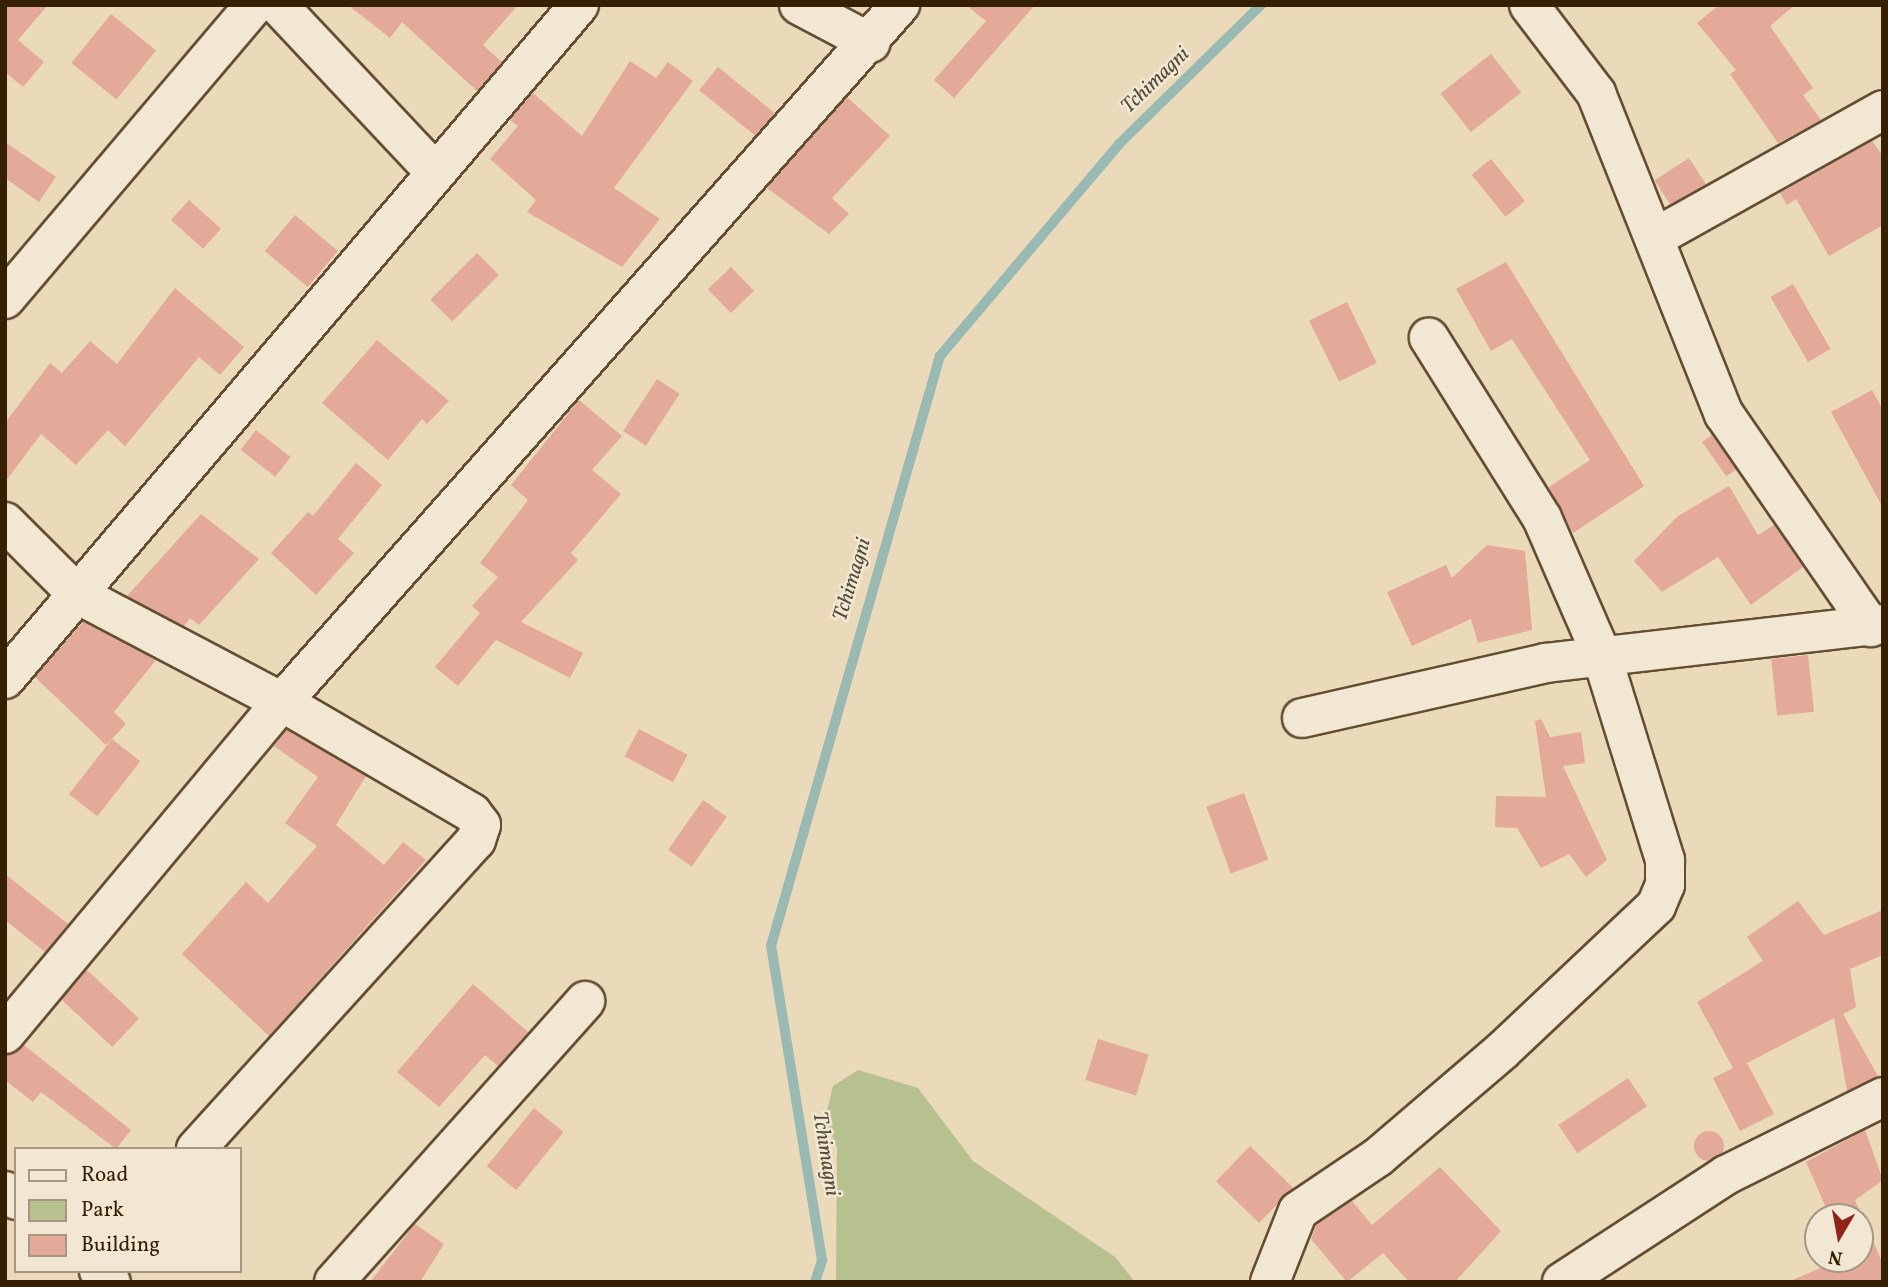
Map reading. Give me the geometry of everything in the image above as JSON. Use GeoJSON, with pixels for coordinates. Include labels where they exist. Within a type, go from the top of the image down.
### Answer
{"type":"FeatureCollection","features":[{"type":"Feature","properties":{"kind":"street"},"geometry":{"type":"LineString","coordinates":[[5,299],[254,5]]}},
{"type":"Feature","properties":{"kind":"street"},"geometry":{"type":"LineString","coordinates":[[278,5],[435,172]]}},
{"type":"Feature","properties":{"kind":"street"},"geometry":{"type":"LineString","coordinates":[[5,679],[579,5]]}},
{"type":"Feature","properties":{"kind":"street"},"geometry":{"type":"LineString","coordinates":[[799,5],[871,43]]}},
{"type":"Feature","properties":{"kind":"street"},"geometry":{"type":"LineString","coordinates":[[5,1034],[282,702],[871,43],[900,5]]}},
{"type":"Feature","properties":{"kind":"street"},"geometry":{"type":"LineString","coordinates":[[1302,718],[1546,663],[1877,626],[1724,414],[1656,237],[1595,93],[1529,5]]}},
{"type":"Feature","properties":{"kind":"street"},"geometry":{"type":"LineString","coordinates":[[1656,237],[1883,110]]}},
{"type":"Feature","properties":{"kind":"street"},"geometry":{"type":"LineString","coordinates":[[1270,1282],[1298,1211],[1429,1113],[1656,906],[1665,860],[1602,656],[1542,518],[1429,338]]}},
{"type":"Feature","properties":{"kind":"street"},"geometry":{"type":"LineString","coordinates":[[5,522],[77,594],[282,702],[472,813],[481,825],[476,840],[198,1147]]}},
{"type":"Feature","properties":{"kind":"street"},"geometry":{"type":"LineString","coordinates":[[334,1282],[585,1002]]}},
{"type":"Feature","properties":{"kind":"street"},"geometry":{"type":"LineString","coordinates":[[1562,1282],[1726,1175],[1883,1097]]}},
{"type":"Feature","properties":{"kind":"green space"},"geometry":{"type":"Polygon","coordinates":[[[858,1070],[918,1088],[973,1161],[1115,1257],[1135,1282],[836,1282],[837,1148],[825,1119],[833,1086],[858,1070]]]}},
{"type":"Feature","properties":{"kind":"building"},"geometry":{"type":"Polygon","coordinates":[[[5,5],[48,5],[18,40],[44,62],[23,87],[5,72],[5,5]]]}},
{"type":"Feature","properties":{"kind":"building"},"geometry":{"type":"Polygon","coordinates":[[[348,5],[518,5],[483,45],[502,62],[477,91],[402,22],[390,38],[348,5]]]}},
{"type":"Feature","properties":{"kind":"building"},"geometry":{"type":"Polygon","coordinates":[[[966,5],[1035,5],[954,98],[934,80],[986,21],[966,5]]]}},
{"type":"Feature","properties":{"kind":"building"},"geometry":{"type":"Polygon","coordinates":[[[1719,5],[1795,5],[1770,26],[1813,88],[1803,95],[1821,120],[1778,143],[1730,74],[1736,70],[1697,23],[1719,5]]]}},
{"type":"Feature","properties":{"kind":"building"},"geometry":{"type":"Polygon","coordinates":[[[111,14],[156,51],[116,99],[71,63],[111,14]]]}},
{"type":"Feature","properties":{"kind":"building"},"geometry":{"type":"Polygon","coordinates":[[[1491,54],[1521,93],[1471,132],[1441,93],[1491,54]]]}},
{"type":"Feature","properties":{"kind":"building"},"geometry":{"type":"Polygon","coordinates":[[[630,61],[656,78],[668,62],[693,81],[614,188],[660,219],[622,267],[527,212],[536,200],[490,159],[518,126],[510,120],[533,93],[582,136],[630,61]]]}},
{"type":"Feature","properties":{"kind":"building"},"geometry":{"type":"Polygon","coordinates":[[[718,67],[775,113],[756,136],[699,90],[718,67]]]}},
{"type":"Feature","properties":{"kind":"building"},"geometry":{"type":"Polygon","coordinates":[[[847,97],[890,136],[832,198],[849,214],[829,234],[767,188],[847,97]]]}},
{"type":"Feature","properties":{"kind":"building"},"geometry":{"type":"Polygon","coordinates":[[[1872,141],[1883,156],[1883,225],[1829,256],[1796,199],[1787,205],[1780,193],[1872,141]]]}},
{"type":"Feature","properties":{"kind":"building"},"geometry":{"type":"Polygon","coordinates":[[[5,142],[56,177],[39,202],[5,178],[5,142]]]}},
{"type":"Feature","properties":{"kind":"building"},"geometry":{"type":"Polygon","coordinates":[[[1689,158],[1706,184],[1671,206],[1655,180],[1689,158]]]}},
{"type":"Feature","properties":{"kind":"building"},"geometry":{"type":"Polygon","coordinates":[[[1491,159],[1525,201],[1506,217],[1472,175],[1491,159]]]}},
{"type":"Feature","properties":{"kind":"building"},"geometry":{"type":"Polygon","coordinates":[[[189,200],[221,229],[203,249],[171,220],[189,200]]]}},
{"type":"Feature","properties":{"kind":"building"},"geometry":{"type":"Polygon","coordinates":[[[295,215],[338,251],[308,287],[265,251],[295,215]]]}},
{"type":"Feature","properties":{"kind":"building"},"geometry":{"type":"Polygon","coordinates":[[[477,253],[499,275],[452,322],[430,300],[477,253]]]}},
{"type":"Feature","properties":{"kind":"building"},"geometry":{"type":"Polygon","coordinates":[[[1506,262],[1644,486],[1573,533],[1549,487],[1590,460],[1512,339],[1491,351],[1456,289],[1506,262]]]}},
{"type":"Feature","properties":{"kind":"building"},"geometry":{"type":"Polygon","coordinates":[[[731,267],[754,291],[731,313],[708,289],[731,267]]]}},
{"type":"Feature","properties":{"kind":"building"},"geometry":{"type":"Polygon","coordinates":[[[1793,284],[1830,349],[1808,362],[1770,297],[1793,284]]]}},
{"type":"Feature","properties":{"kind":"building"},"geometry":{"type":"Polygon","coordinates":[[[175,288],[244,347],[220,375],[199,357],[125,446],[108,430],[76,465],[41,434],[5,482],[5,423],[50,363],[62,373],[90,341],[117,364],[175,288]]]}},
{"type":"Feature","properties":{"kind":"building"},"geometry":{"type":"Polygon","coordinates":[[[1347,302],[1377,363],[1339,382],[1309,320],[1347,302]]]}},
{"type":"Feature","properties":{"kind":"building"},"geometry":{"type":"Polygon","coordinates":[[[377,340],[449,401],[427,424],[422,419],[388,460],[322,403],[377,340]]]}},
{"type":"Feature","properties":{"kind":"building"},"geometry":{"type":"Polygon","coordinates":[[[657,379],[680,394],[646,446],[623,431],[657,379]]]}},
{"type":"Feature","properties":{"kind":"building"},"geometry":{"type":"Polygon","coordinates":[[[1872,390],[1883,410],[1883,508],[1831,412],[1872,390]]]}},
{"type":"Feature","properties":{"kind":"building"},"geometry":{"type":"Polygon","coordinates":[[[579,400],[622,436],[592,470],[621,494],[571,553],[578,560],[521,622],[583,653],[570,678],[496,640],[458,686],[435,667],[480,613],[472,606],[498,577],[480,563],[528,500],[511,485],[579,400]]]}},
{"type":"Feature","properties":{"kind":"building"},"geometry":{"type":"Polygon","coordinates":[[[256,430],[291,457],[275,477],[241,450],[256,430]]]}},
{"type":"Feature","properties":{"kind":"building"},"geometry":{"type":"Polygon","coordinates":[[[1712,435],[1736,469],[1726,476],[1702,442],[1712,435]]]}},
{"type":"Feature","properties":{"kind":"building"},"geometry":{"type":"Polygon","coordinates":[[[356,463],[382,485],[338,539],[354,553],[316,595],[271,553],[308,512],[313,516],[356,463]]]}},
{"type":"Feature","properties":{"kind":"building"},"geometry":{"type":"Polygon","coordinates":[[[1729,486],[1758,535],[1774,525],[1803,567],[1751,605],[1718,557],[1662,592],[1634,561],[1678,516],[1729,486]]]}},
{"type":"Feature","properties":{"kind":"building"},"geometry":{"type":"Polygon","coordinates":[[[201,514],[259,559],[199,625],[190,618],[184,626],[127,596],[201,514]]]}},
{"type":"Feature","properties":{"kind":"building"},"geometry":{"type":"Polygon","coordinates":[[[1487,545],[1525,551],[1532,630],[1478,643],[1471,619],[1412,646],[1387,592],[1446,565],[1452,578],[1487,545]]]}},
{"type":"Feature","properties":{"kind":"building"},"geometry":{"type":"Polygon","coordinates":[[[83,622],[156,660],[114,712],[126,724],[106,745],[35,677],[83,622]]]}},
{"type":"Feature","properties":{"kind":"building"},"geometry":{"type":"Polygon","coordinates":[[[1808,655],[1814,712],[1777,716],[1771,659],[1808,655]]]}},
{"type":"Feature","properties":{"kind":"building"},"geometry":{"type":"Polygon","coordinates":[[[1541,719],[1550,737],[1581,732],[1585,763],[1563,766],[1607,860],[1586,877],[1569,854],[1541,868],[1517,828],[1495,827],[1496,796],[1546,797],[1535,721],[1541,719]]]}},
{"type":"Feature","properties":{"kind":"building"},"geometry":{"type":"Polygon","coordinates":[[[639,729],[688,755],[673,782],[624,756],[639,729]]]}},
{"type":"Feature","properties":{"kind":"building"},"geometry":{"type":"Polygon","coordinates":[[[287,730],[366,776],[336,825],[384,865],[403,842],[426,860],[269,1036],[182,954],[246,882],[268,903],[317,846],[285,823],[318,777],[274,746],[287,730]]]}},
{"type":"Feature","properties":{"kind":"building"},"geometry":{"type":"Polygon","coordinates":[[[112,739],[140,761],[97,816],[69,794],[112,739]]]}},
{"type":"Feature","properties":{"kind":"building"},"geometry":{"type":"Polygon","coordinates":[[[1244,793],[1268,860],[1231,873],[1206,807],[1244,793]]]}},
{"type":"Feature","properties":{"kind":"building"},"geometry":{"type":"Polygon","coordinates":[[[703,800],[727,817],[692,867],[668,850],[703,800]]]}},
{"type":"Feature","properties":{"kind":"building"},"geometry":{"type":"Polygon","coordinates":[[[5,874],[68,924],[45,952],[5,920],[5,874]]]}},
{"type":"Feature","properties":{"kind":"building"},"geometry":{"type":"Polygon","coordinates":[[[1798,901],[1824,935],[1883,910],[1883,955],[1850,969],[1856,1007],[1843,1014],[1878,1076],[1847,1091],[1834,1018],[1747,1063],[1774,1114],[1740,1131],[1713,1078],[1733,1068],[1697,1002],[1763,961],[1747,937],[1798,901]]]}},
{"type":"Feature","properties":{"kind":"building"},"geometry":{"type":"Polygon","coordinates":[[[87,970],[139,1018],[112,1047],[60,999],[87,970]]]}},
{"type":"Feature","properties":{"kind":"building"},"geometry":{"type":"Polygon","coordinates":[[[473,984],[528,1032],[498,1066],[485,1055],[439,1107],[397,1072],[473,984]]]}},
{"type":"Feature","properties":{"kind":"building"},"geometry":{"type":"Polygon","coordinates":[[[1098,1039],[1149,1054],[1136,1096],[1085,1080],[1098,1039]]]}},
{"type":"Feature","properties":{"kind":"building"},"geometry":{"type":"Polygon","coordinates":[[[24,1045],[131,1130],[118,1147],[113,1147],[41,1092],[33,1102],[5,1080],[5,1055],[24,1045]]]}},
{"type":"Feature","properties":{"kind":"building"},"geometry":{"type":"Polygon","coordinates":[[[1628,1078],[1647,1106],[1577,1153],[1558,1125],[1628,1078]]]}},
{"type":"Feature","properties":{"kind":"building"},"geometry":{"type":"Polygon","coordinates":[[[534,1108],[564,1132],[516,1190],[487,1166],[534,1108]]]}},
{"type":"Feature","properties":{"kind":"building"},"geometry":{"type":"Polygon","coordinates":[[[1865,1130],[1883,1180],[1855,1200],[1856,1203],[1824,1203],[1806,1162],[1865,1130]]]}},
{"type":"Feature","properties":{"kind":"building"},"geometry":{"type":"Polygon","coordinates":[[[1709,1131],[1720,1135],[1724,1146],[1720,1157],[1709,1161],[1698,1157],[1694,1146],[1698,1135],[1709,1131]]]}},
{"type":"Feature","properties":{"kind":"building"},"geometry":{"type":"Polygon","coordinates":[[[1250,1146],[1293,1188],[1259,1223],[1216,1181],[1250,1146]]]}},
{"type":"Feature","properties":{"kind":"building"},"geometry":{"type":"Polygon","coordinates":[[[1440,1167],[1501,1231],[1455,1282],[1409,1282],[1383,1253],[1347,1282],[1311,1239],[1316,1225],[1352,1201],[1372,1225],[1440,1167]]]}},
{"type":"Feature","properties":{"kind":"building"},"geometry":{"type":"Polygon","coordinates":[[[415,1224],[444,1244],[420,1282],[370,1282],[415,1224]]]}},
{"type":"Feature","properties":{"kind":"building"},"geometry":{"type":"Polygon","coordinates":[[[1874,1243],[1883,1264],[1883,1282],[1788,1282],[1809,1273],[1874,1273],[1874,1243]]]}},
{"type":"Feature","properties":{"kind":"waterway","name":"Tchimagni"},"geometry":{"type":"LineString","coordinates":[[815,1282],[822,1260],[771,946],[940,356],[1119,144],[1261,5]]}}]}
